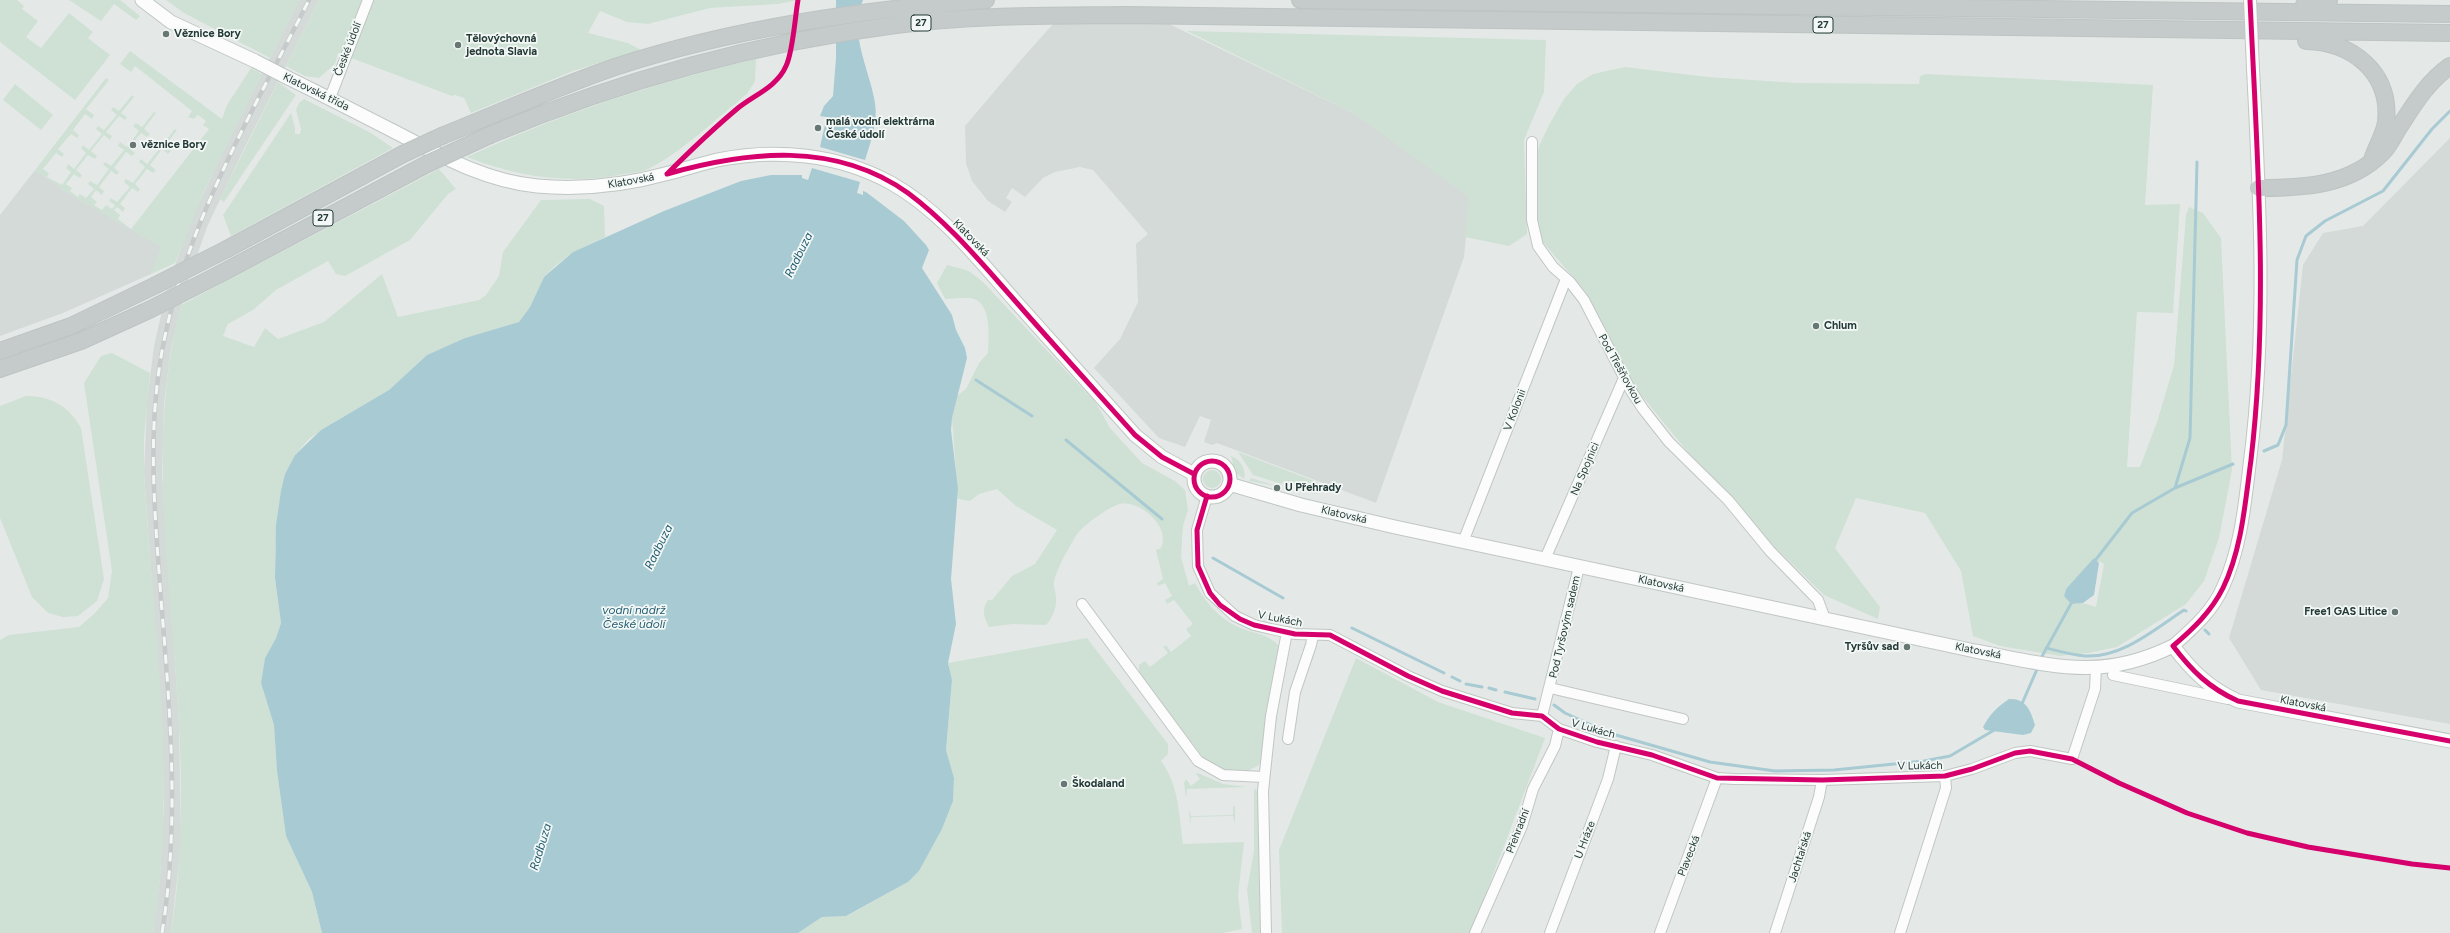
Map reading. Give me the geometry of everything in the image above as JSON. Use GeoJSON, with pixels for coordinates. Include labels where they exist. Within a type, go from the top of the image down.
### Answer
{"type":"FeatureCollection","features":[{"type":"Feature","properties":{"kind":"highway","name":"27"},"geometry":{"type":"LineString","coordinates":[[0,351],[71,326],[154,286],[227,249],[403,154],[444,135],[616,67],[698,45],[806,21],[894,7],[986,0]]}},
{"type":"Feature","properties":{"kind":"highway","name":"27"},"geometry":{"type":"LineString","coordinates":[[1300,0],[2450,14]]}},
{"type":"Feature","properties":{"kind":"highway"},"geometry":{"type":"LineString","coordinates":[[2106,11],[2144,2],[2307,5],[2329,0]]}},
{"type":"Feature","properties":{"kind":"highway","name":"27"},"geometry":{"type":"LineString","coordinates":[[0,369],[81,341],[149,310],[427,164],[558,108],[652,76],[766,47],[898,24],[1051,16],[2450,33]]}},
{"type":"Feature","properties":{"kind":"highway"},"geometry":{"type":"LineString","coordinates":[[2231,30],[2269,39],[2324,42],[2347,50],[2368,64],[2381,85],[2386,110],[2384,130],[2372,160]]}},
{"type":"Feature","properties":{"kind":"highway"},"geometry":{"type":"LineString","coordinates":[[2259,188],[2333,182],[2356,173],[2384,152],[2427,87],[2450,66]]}},
{"type":"Feature","properties":{"kind":"main road","name":"Klatovská třída"},"geometry":{"type":"LineString","coordinates":[[142,0],[171,22],[330,98],[461,166],[493,177]]}},
{"type":"Feature","properties":{"kind":"main road","name":"Klatovská"},"geometry":{"type":"LineString","coordinates":[[493,177],[533,186],[597,187],[667,174],[717,160],[770,154],[818,158],[865,171],[906,192],[944,223],[975,255],[1135,435],[1162,457],[1194,474]]}},
{"type":"Feature","properties":{"kind":"main road"},"geometry":{"type":"LineString","coordinates":[[1217,461],[1227,469],[1229,484],[1220,495],[1207,496],[1196,488],[1194,474],[1204,462],[1217,461]]}},
{"type":"Feature","properties":{"kind":"main road","name":"Klatovská"},"geometry":{"type":"LineString","coordinates":[[1229,484],[1333,513],[1463,542],[1825,619],[2037,662],[2096,668],[2132,663],[2173,646],[2197,676],[2209,686],[2238,701],[2450,741]]}},
{"type":"Feature","properties":{"kind":"street","name":"České údolí"},"geometry":{"type":"LineString","coordinates":[[330,98],[368,0]]}},
{"type":"Feature","properties":{"kind":"street"},"geometry":{"type":"LineString","coordinates":[[2173,646],[2196,626],[2214,603],[2228,574],[2239,537],[2246,501],[2259,391],[2261,316],[2259,188],[2250,0]]}},
{"type":"Feature","properties":{"kind":"street","name":"Pod Třešňovkou"},"geometry":{"type":"LineString","coordinates":[[1532,142],[1532,220],[1538,246],[1553,267],[1566,279],[1584,300],[1624,378],[1643,410],[1669,442],[1728,500],[1770,551],[1818,600],[1825,619]]}},
{"type":"Feature","properties":{"kind":"street","name":"V Kolonii"},"geometry":{"type":"LineString","coordinates":[[1463,542],[1566,279]]}},
{"type":"Feature","properties":{"kind":"street","name":"Na Spojnici"},"geometry":{"type":"LineString","coordinates":[[1545,559],[1624,378]]}},
{"type":"Feature","properties":{"kind":"street","name":"V Lukách"},"geometry":{"type":"LineString","coordinates":[[1207,496],[1197,530],[1196,545],[1198,566],[1206,588],[1220,605],[1240,619],[1254,625],[1286,632],[1330,635],[1442,691],[1512,713],[1542,716],[1559,729],[1652,755],[1717,778],[1822,780],[1945,776],[1972,769],[2015,752],[2030,751],[2072,759],[2095,689],[2096,668]]}},
{"type":"Feature","properties":{"kind":"street","name":"Pod Tyršovým sadem"},"geometry":{"type":"LineString","coordinates":[[1550,688],[1579,567]]}},
{"type":"Feature","properties":{"kind":"street"},"geometry":{"type":"LineString","coordinates":[[1082,604],[1198,761],[1223,775],[1264,777]]}},
{"type":"Feature","properties":{"kind":"street"},"geometry":{"type":"LineString","coordinates":[[1266,933],[1264,777],[1271,716],[1286,632]]}},
{"type":"Feature","properties":{"kind":"street","name":"V Lukách"},"geometry":{"type":"LineString","coordinates":[[1288,739],[1294,692],[1311,645],[1313,635]]}},
{"type":"Feature","properties":{"kind":"street","name":"Klatovská"},"geometry":{"type":"LineString","coordinates":[[2113,675],[2238,701]]}},
{"type":"Feature","properties":{"kind":"street"},"geometry":{"type":"LineString","coordinates":[[1542,716],[1550,688],[1683,719]]}},
{"type":"Feature","properties":{"kind":"street","name":"Přehradní"},"geometry":{"type":"LineString","coordinates":[[1475,933],[1522,826],[1533,789],[1555,746],[1559,729]]}},
{"type":"Feature","properties":{"kind":"street","name":"U Hráze"},"geometry":{"type":"LineString","coordinates":[[1550,933],[1608,779],[1616,746]]}},
{"type":"Feature","properties":{"kind":"street"},"geometry":{"type":"LineString","coordinates":[[1900,933],[1946,788],[1945,776]]}},
{"type":"Feature","properties":{"kind":"street","name":"Plavecká"},"geometry":{"type":"LineString","coordinates":[[1660,933],[1717,778]]}},
{"type":"Feature","properties":{"kind":"street","name":"Jachtařská"},"geometry":{"type":"LineString","coordinates":[[1775,933],[1819,797],[1822,780]]}},
{"type":"Feature","properties":{"kind":"shaded area"},"geometry":{"type":"Polygon","coordinates":[[[299,0],[319,0],[242,153],[207,227],[185,290],[171,349],[164,403],[162,473],[179,723],[181,844],[171,933],[153,933],[160,877],[164,806],[162,724],[144,473],[147,402],[154,346],[168,285],[191,220],[226,145],[299,0]]]}},
{"type":"Feature","properties":{"kind":"shaded area"},"geometry":{"type":"Polygon","coordinates":[[[1132,6],[1355,114],[1470,197],[1464,257],[1376,503],[1217,443],[1212,445],[1204,442],[1211,420],[1200,416],[1185,447],[1159,438],[1094,368],[1120,339],[1138,302],[1136,244],[1148,234],[1093,170],[1080,167],[1055,172],[1043,178],[1025,197],[1012,188],[1006,198],[1012,202],[1005,212],[988,201],[972,181],[966,163],[965,126],[1055,22],[1073,8],[1132,6]]]}},
{"type":"Feature","properties":{"kind":"shaded area"},"geometry":{"type":"Polygon","coordinates":[[[2450,138],[2450,724],[2261,690],[2229,638],[2282,460],[2303,265],[2323,233],[2363,226],[2450,138]]]}},
{"type":"Feature","properties":{"kind":"shaded area"},"geometry":{"type":"Polygon","coordinates":[[[35,170],[68,193],[162,247],[151,274],[63,313],[0,336],[0,215],[35,170]]]}},
{"type":"Feature","properties":{"kind":"green space"},"geometry":{"type":"Polygon","coordinates":[[[0,0],[17,0],[24,6],[22,9],[38,21],[26,37],[41,48],[69,13],[93,32],[88,38],[110,55],[75,100],[0,42],[0,0]]]}},
{"type":"Feature","properties":{"kind":"green space"},"geometry":{"type":"Polygon","coordinates":[[[69,0],[120,0],[140,16],[136,20],[114,4],[101,21],[69,0]]]}},
{"type":"Feature","properties":{"kind":"green space"},"geometry":{"type":"Polygon","coordinates":[[[166,0],[299,0],[270,58],[184,13],[166,0]]]}},
{"type":"Feature","properties":{"kind":"green space","name":"Tělovýchovná jednota Slavia"},"geometry":{"type":"Polygon","coordinates":[[[319,0],[798,0],[778,4],[710,8],[648,24],[627,22],[600,11],[588,33],[628,43],[641,50],[573,71],[471,113],[464,98],[455,95],[452,96],[338,53],[335,64],[319,78],[305,76],[286,66],[319,0]]]}},
{"type":"Feature","properties":{"kind":"green space"},"geometry":{"type":"Polygon","coordinates":[[[1187,31],[1546,40],[1544,92],[1524,140],[1527,234],[1509,246],[1465,237],[1469,197],[1355,114],[1187,31]]]}},
{"type":"Feature","properties":{"kind":"green space"},"geometry":{"type":"Polygon","coordinates":[[[130,51],[222,119],[227,105],[251,68],[262,74],[204,191],[175,263],[151,274],[161,247],[68,193],[35,170],[106,78],[109,80],[86,109],[94,115],[92,119],[85,114],[73,130],[79,135],[77,138],[71,134],[58,149],[64,154],[62,157],[56,153],[43,169],[49,173],[47,177],[62,185],[71,172],[66,168],[68,164],[74,169],[86,153],[81,148],[83,145],[89,150],[102,134],[96,129],[98,126],[104,130],[117,115],[111,110],[113,107],[119,111],[132,95],[134,97],[121,113],[127,117],[125,120],[119,116],[106,132],[112,136],[110,140],[104,135],[91,151],[97,156],[95,159],[88,155],[76,170],[82,175],[80,178],[74,174],[66,184],[72,188],[70,191],[78,197],[80,194],[86,198],[94,189],[88,184],[90,181],[97,185],[109,169],[103,165],[105,162],[111,166],[124,150],[118,146],[120,142],[127,147],[139,131],[133,126],[136,123],[142,127],[154,112],[156,113],[144,129],[150,134],[147,137],[141,133],[129,148],[135,153],[132,156],[126,152],[114,168],[119,172],[117,175],[111,171],[99,187],[104,191],[102,195],[96,190],[91,197],[97,202],[94,205],[102,210],[106,205],[112,209],[115,205],[109,201],[111,198],[117,202],[130,187],[124,182],[126,179],[133,183],[145,167],[139,162],[141,159],[147,164],[160,148],[154,143],[156,140],[163,144],[175,129],[177,130],[165,146],[171,151],[168,154],[162,149],[150,165],[156,170],[153,173],[147,169],[135,184],[140,189],[138,192],[132,188],[120,204],[125,208],[123,212],[117,207],[114,210],[120,215],[118,219],[131,229],[209,129],[203,125],[206,121],[198,115],[194,119],[188,117],[192,111],[135,66],[131,72],[120,64],[130,51]]]}},
{"type":"Feature","properties":{"kind":"green space"},"geometry":{"type":"Polygon","coordinates":[[[756,59],[755,81],[747,94],[673,154],[648,169],[604,177],[564,179],[505,170],[467,157],[502,141],[609,100],[682,78],[756,59]]]}},
{"type":"Feature","properties":{"kind":"green space"},"geometry":{"type":"Polygon","coordinates":[[[1625,67],[1708,77],[1797,83],[1919,84],[1920,76],[1926,74],[2153,85],[2145,205],[2180,204],[2173,313],[2137,312],[2127,467],[2140,467],[2157,422],[2174,365],[2186,215],[2189,207],[2203,213],[2221,238],[2232,470],[2219,538],[2204,581],[2186,604],[2117,647],[2088,653],[2060,656],[2000,646],[1973,636],[1961,571],[1925,513],[1856,498],[1835,548],[1880,607],[1878,619],[1824,595],[1754,527],[1691,456],[1633,385],[1586,292],[1542,241],[1536,226],[1535,162],[1539,146],[1564,99],[1577,84],[1593,74],[1625,67]],[[2099,561],[2066,589],[2064,596],[2071,604],[2083,603],[2096,607],[2104,564],[2099,561]]]}},
{"type":"Feature","properties":{"kind":"green space"},"geometry":{"type":"Polygon","coordinates":[[[278,82],[296,95],[224,202],[220,199],[278,82]]]}},
{"type":"Feature","properties":{"kind":"green space"},"geometry":{"type":"Polygon","coordinates":[[[15,84],[53,115],[41,130],[3,100],[15,84]]]}},
{"type":"Feature","properties":{"kind":"green space"},"geometry":{"type":"Polygon","coordinates":[[[304,99],[371,133],[393,148],[231,236],[223,215],[291,113],[295,134],[300,134],[301,129],[296,110],[299,103],[304,99]]]}},
{"type":"Feature","properties":{"kind":"green space"},"geometry":{"type":"Polygon","coordinates":[[[439,169],[456,189],[448,194],[410,240],[345,276],[336,274],[328,261],[276,290],[253,310],[228,324],[223,336],[254,347],[265,328],[278,339],[324,322],[382,274],[398,317],[479,300],[486,295],[499,276],[503,252],[541,200],[590,199],[604,206],[605,237],[573,252],[554,267],[544,277],[530,307],[519,322],[465,338],[427,355],[389,390],[321,430],[308,440],[295,455],[285,474],[278,511],[275,578],[281,623],[276,638],[265,658],[261,683],[274,725],[277,771],[286,836],[312,892],[322,933],[171,933],[179,860],[181,786],[176,676],[166,555],[163,430],[166,388],[172,346],[181,305],[439,169]]]}},
{"type":"Feature","properties":{"kind":"green space"},"geometry":{"type":"Polygon","coordinates":[[[947,265],[968,271],[985,284],[1096,403],[1110,428],[1142,463],[1175,481],[1185,490],[1188,510],[1183,526],[1181,557],[1189,586],[1195,583],[1216,612],[1237,627],[1268,637],[1279,646],[1262,757],[1259,765],[1246,772],[1226,772],[1205,760],[1139,674],[1139,665],[1145,661],[1150,667],[1168,653],[1163,647],[1166,645],[1171,652],[1191,636],[1186,629],[1193,624],[1174,600],[1167,604],[1165,600],[1172,596],[1165,583],[1158,586],[1157,583],[1163,579],[1156,550],[1161,548],[1163,540],[1162,532],[1152,517],[1137,506],[1128,504],[1116,505],[1098,516],[1078,533],[1064,557],[1055,577],[1054,584],[1056,604],[1053,615],[1046,625],[1012,624],[989,627],[984,614],[984,607],[988,600],[992,600],[1012,576],[1035,564],[1057,530],[1016,506],[997,489],[979,494],[970,501],[958,499],[952,418],[957,396],[966,389],[979,363],[988,353],[989,329],[986,313],[977,301],[970,298],[945,299],[937,283],[947,265]]]}},
{"type":"Feature","properties":{"kind":"green space"},"geometry":{"type":"Polygon","coordinates":[[[112,353],[150,373],[144,438],[144,473],[164,761],[160,876],[153,933],[0,933],[0,640],[9,635],[79,627],[94,614],[108,598],[112,571],[84,383],[101,356],[112,353]]]}},
{"type":"Feature","properties":{"kind":"green space"},"geometry":{"type":"Polygon","coordinates":[[[26,396],[35,396],[51,400],[65,408],[81,428],[104,579],[97,601],[78,616],[63,617],[48,613],[32,597],[0,518],[0,406],[26,396]]]}},
{"type":"Feature","properties":{"kind":"green space"},"geometry":{"type":"Polygon","coordinates":[[[1238,452],[1330,487],[1329,490],[1315,494],[1291,487],[1292,484],[1283,481],[1282,484],[1253,475],[1238,452]]]}},
{"type":"Feature","properties":{"kind":"green space"},"geometry":{"type":"Polygon","coordinates":[[[1231,456],[1242,465],[1245,476],[1244,479],[1235,472],[1231,456]]]}},
{"type":"Feature","properties":{"kind":"green space"},"geometry":{"type":"Polygon","coordinates":[[[1208,470],[1216,470],[1221,475],[1219,486],[1216,488],[1208,488],[1203,483],[1203,475],[1208,470]]]}},
{"type":"Feature","properties":{"kind":"green space"},"geometry":{"type":"Polygon","coordinates":[[[1251,478],[1276,486],[1249,481],[1251,478]]]}},
{"type":"Feature","properties":{"kind":"green space","name":"Škodaland"},"geometry":{"type":"Polygon","coordinates":[[[1087,638],[1168,744],[1168,754],[1161,761],[1167,770],[1175,790],[1183,844],[1244,842],[1238,895],[1242,929],[1223,933],[798,933],[822,917],[846,916],[856,911],[908,882],[919,871],[942,829],[953,801],[954,778],[946,750],[952,681],[948,663],[1087,638]]]}},
{"type":"Feature","properties":{"kind":"green space"},"geometry":{"type":"Polygon","coordinates":[[[1356,658],[1438,702],[1545,738],[1471,933],[1282,933],[1279,850],[1356,658]]]}},
{"type":"Feature","properties":{"kind":"green space"},"geometry":{"type":"Polygon","coordinates":[[[1198,773],[1223,784],[1247,787],[1187,789],[1186,798],[1184,783],[1186,779],[1191,786],[1200,779],[1196,774],[1198,773]]]}},
{"type":"Feature","properties":{"kind":"green space"},"geometry":{"type":"Polygon","coordinates":[[[1254,788],[1260,795],[1261,933],[1252,933],[1247,890],[1254,851],[1254,788]]]}},
{"type":"Feature","properties":{"kind":"green space"},"geometry":{"type":"Polygon","coordinates":[[[1233,806],[1235,807],[1235,824],[1233,816],[1191,817],[1190,825],[1189,808],[1191,816],[1233,815],[1233,806]]]}},
{"type":"Feature","properties":{"kind":"water"},"geometry":{"type":"Polygon","coordinates":[[[836,0],[863,0],[859,13],[859,38],[876,110],[870,146],[865,160],[820,147],[826,117],[820,116],[824,106],[833,96],[836,58],[836,0]]]}},
{"type":"Feature","properties":{"kind":"water","name":"vodní nádrž České údolí"},"geometry":{"type":"Polygon","coordinates":[[[812,168],[860,182],[857,193],[863,195],[863,191],[866,192],[904,221],[926,245],[929,250],[922,268],[952,315],[956,330],[965,348],[967,358],[952,418],[951,430],[958,489],[951,579],[956,624],[948,663],[952,680],[946,750],[954,778],[953,801],[942,829],[919,871],[908,882],[846,916],[822,917],[798,933],[322,933],[312,892],[286,836],[277,771],[274,725],[261,683],[265,658],[276,638],[281,623],[275,578],[276,525],[285,474],[295,455],[321,430],[389,390],[427,355],[465,338],[519,322],[530,307],[544,277],[573,252],[664,211],[741,181],[771,175],[802,175],[802,178],[808,180],[812,168]]]}},
{"type":"Feature","properties":{"kind":"water"},"geometry":{"type":"Polygon","coordinates":[[[2094,558],[2099,563],[2094,595],[2083,603],[2071,604],[2064,596],[2066,589],[2094,558]]]}},
{"type":"Feature","properties":{"kind":"water"},"geometry":{"type":"Polygon","coordinates":[[[2009,699],[2015,699],[2027,706],[2035,725],[2031,733],[2023,735],[1985,730],[1983,727],[1994,711],[2009,699]]]}},
{"type":"Feature","properties":{"kind":"waterway"},"geometry":{"type":"LineString","coordinates":[[2264,451],[2278,445],[2286,425],[2297,260],[2306,236],[2325,221],[2383,191],[2432,129],[2450,111]]}},
{"type":"Feature","properties":{"kind":"waterway"},"geometry":{"type":"LineString","coordinates":[[2175,488],[2190,438],[2197,162]]}},
{"type":"Feature","properties":{"kind":"waterway"},"geometry":{"type":"LineString","coordinates":[[976,380],[1032,416]]}},
{"type":"Feature","properties":{"kind":"waterway"},"geometry":{"type":"LineString","coordinates":[[1066,440],[1162,519]]}},
{"type":"Feature","properties":{"kind":"waterway"},"geometry":{"type":"LineString","coordinates":[[2094,562],[2132,513],[2175,488],[2233,464]]}},
{"type":"Feature","properties":{"kind":"waterway"},"geometry":{"type":"LineString","coordinates":[[1213,558],[1283,598]]}},
{"type":"Feature","properties":{"kind":"waterway"},"geometry":{"type":"LineString","coordinates":[[2040,660],[2073,600]]}},
{"type":"Feature","properties":{"kind":"waterway"},"geometry":{"type":"LineString","coordinates":[[2046,648],[2085,656],[2112,652],[2138,641],[2184,610],[2186,611]]}},
{"type":"Feature","properties":{"kind":"waterway"},"geometry":{"type":"LineString","coordinates":[[1352,628],[1444,673]]}},
{"type":"Feature","properties":{"kind":"waterway"},"geometry":{"type":"LineString","coordinates":[[2205,630],[2209,634]]}},
{"type":"Feature","properties":{"kind":"waterway"},"geometry":{"type":"LineString","coordinates":[[2021,706],[2038,667]]}},
{"type":"Feature","properties":{"kind":"waterway"},"geometry":{"type":"LineString","coordinates":[[1452,677],[1460,681]]}},
{"type":"Feature","properties":{"kind":"waterway"},"geometry":{"type":"LineString","coordinates":[[1466,684],[1482,687]]}},
{"type":"Feature","properties":{"kind":"waterway"},"geometry":{"type":"LineString","coordinates":[[1489,688],[1496,690]]}},
{"type":"Feature","properties":{"kind":"waterway"},"geometry":{"type":"LineString","coordinates":[[1505,692],[1535,699]]}},
{"type":"Feature","properties":{"kind":"waterway"},"geometry":{"type":"LineString","coordinates":[[1554,705],[1565,713],[1609,733],[1710,762],[1775,771],[1834,770],[1924,761],[1950,756],[1996,729]]}},
{"type":"Feature","properties":{"kind":"railway"},"geometry":{"type":"LineString","coordinates":[[162,933],[171,850],[172,766],[153,466],[157,386],[165,335],[178,284],[195,235],[215,187],[309,0]]}},
{"type":"Feature","properties":{"kind":"cycle path"},"geometry":{"type":"LineString","coordinates":[[668,173],[738,108],[777,80],[788,60],[794,34],[798,0]]}},
{"type":"Feature","properties":{"kind":"cycle path"},"geometry":{"type":"LineString","coordinates":[[2250,0],[2260,230],[2259,345],[2251,460],[2239,542],[2235,558],[2223,588],[2207,612],[2194,627],[2173,646],[2194,671],[2202,678],[2218,690],[2238,701],[2450,741]]}},
{"type":"Feature","properties":{"kind":"cycle path"},"geometry":{"type":"LineString","coordinates":[[667,174],[729,160],[760,156],[790,155],[821,158],[851,165],[880,176],[908,193],[922,204],[962,241],[1135,435],[1162,457],[1194,474]]}},
{"type":"Feature","properties":{"kind":"cycle path"},"geometry":{"type":"LineString","coordinates":[[1216,461],[1225,466],[1229,472],[1230,479],[1229,486],[1225,492],[1216,497],[1208,497],[1199,492],[1195,486],[1194,475],[1199,466],[1205,462],[1216,461]]}},
{"type":"Feature","properties":{"kind":"cycle path"},"geometry":{"type":"LineString","coordinates":[[1207,496],[1197,530],[1198,566],[1210,593],[1220,605],[1240,619],[1254,625],[1295,634],[1330,635],[1408,676],[1442,691],[1512,713],[1542,716],[1559,729],[1597,742],[1652,755],[1717,778],[1822,780],[1945,776],[1972,769],[2015,753],[2030,751],[2072,759],[2119,783],[2187,813],[2247,833],[2308,847],[2412,864],[2450,868]]}},
{"type":"Feature","properties":{"kind":"place","name":"Věznice Bory"},"geometry":{"type":"Point","coordinates":[166,34]}},
{"type":"Feature","properties":{"kind":"place","name":"Tělovýchovná jednota Slavia"},"geometry":{"type":"Point","coordinates":[458,45]}},
{"type":"Feature","properties":{"kind":"place","name":"malá vodní elektrárna České údolí"},"geometry":{"type":"Point","coordinates":[818,128]}},
{"type":"Feature","properties":{"kind":"place","name":"věznice Bory"},"geometry":{"type":"Point","coordinates":[133,145]}},
{"type":"Feature","properties":{"kind":"place","name":"Chlum"},"geometry":{"type":"Point","coordinates":[1816,326]}},
{"type":"Feature","properties":{"kind":"place","name":"U Přehrady"},"geometry":{"type":"Point","coordinates":[1277,488]}},
{"type":"Feature","properties":{"kind":"place","name":"Free1 GAS Litice"},"geometry":{"type":"Point","coordinates":[2395,612]}},
{"type":"Feature","properties":{"kind":"place","name":"Tyršův sad"},"geometry":{"type":"Point","coordinates":[1907,647]}},
{"type":"Feature","properties":{"kind":"place","name":"Škodaland"},"geometry":{"type":"Point","coordinates":[1064,784]}},
{"type":"Feature","properties":{"kind":"water label","name":"Radbuza"},"geometry":{"type":"Point","coordinates":[799,255]}},
{"type":"Feature","properties":{"kind":"water label","name":"Radbuza"},"geometry":{"type":"Point","coordinates":[659,547]}},
{"type":"Feature","properties":{"kind":"water label","name":"Radbuza"},"geometry":{"type":"Point","coordinates":[541,847]}}]}
